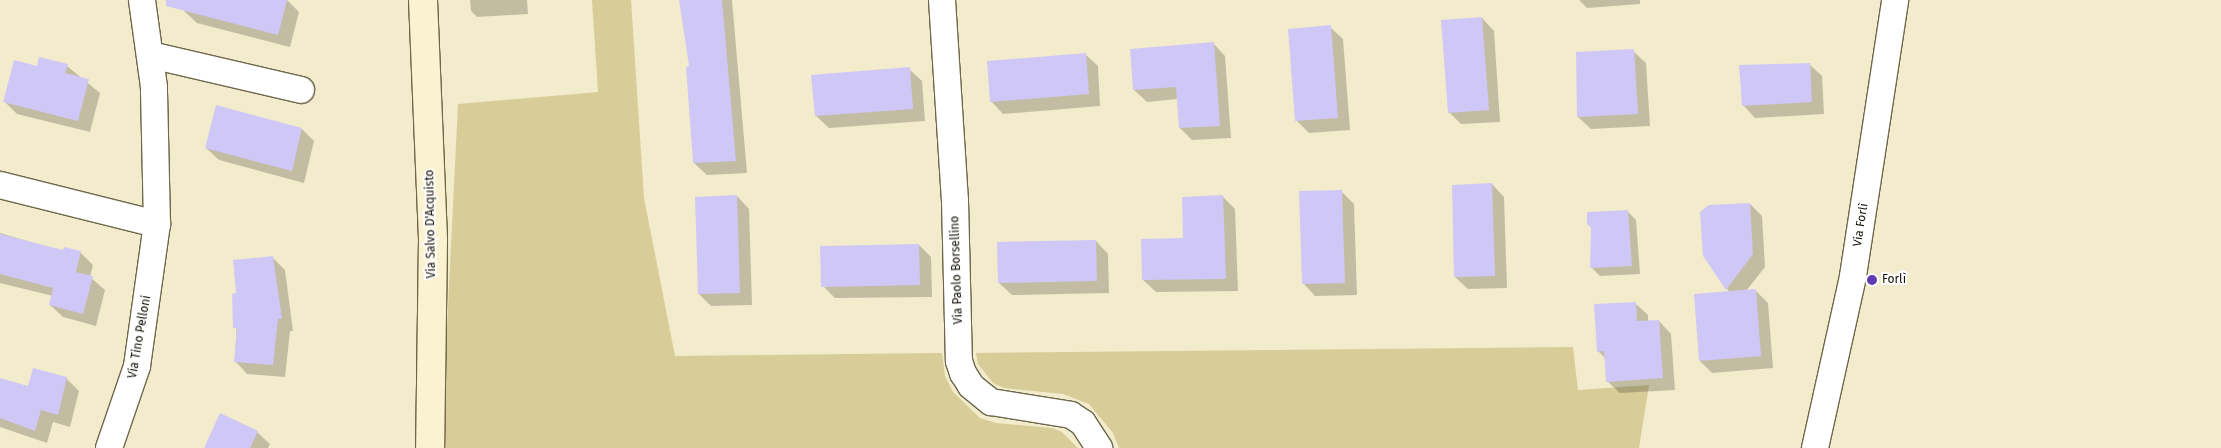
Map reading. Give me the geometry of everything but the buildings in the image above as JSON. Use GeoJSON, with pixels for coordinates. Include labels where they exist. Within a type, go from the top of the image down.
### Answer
{"type":"FeatureCollection","features":[{"type":"Feature","properties":{"kind":"street","name":"Via Tino Pelloni"},"geometry":{"type":"LineString","coordinates":[[109,448],[137,366],[157,224],[158,169],[151,55],[142,0]]}},
{"type":"Feature","properties":{"kind":"street","name":"Via Salvo D'Acquisto"},"geometry":{"type":"LineString","coordinates":[[423,0],[433,240],[430,448]]}},
{"type":"Feature","properties":{"kind":"street","name":"Via Paolo Borsellino"},"geometry":{"type":"LineString","coordinates":[[942,0],[950,97],[961,367],[971,386],[991,402],[1071,415],[1093,436],[1099,448]]}},
{"type":"Feature","properties":{"kind":"street","name":"Via Forlì"},"geometry":{"type":"LineString","coordinates":[[1815,448],[1853,276],[1895,0]]}},
{"type":"Feature","properties":{"kind":"street"},"geometry":{"type":"LineString","coordinates":[[151,55],[300,90]]}},
{"type":"Feature","properties":{"kind":"street"},"geometry":{"type":"LineString","coordinates":[[0,185],[157,224]]}},
{"type":"Feature","properties":{"kind":"shaded area"},"geometry":{"type":"Polygon","coordinates":[[[592,0],[631,0],[644,198],[675,356],[942,353],[945,376],[953,392],[980,418],[996,423],[1052,428],[1062,432],[1078,448],[441,448],[458,104],[598,92],[592,0]]]}},
{"type":"Feature","properties":{"kind":"shaded area"},"geometry":{"type":"Polygon","coordinates":[[[1573,347],[1578,390],[1649,385],[1639,448],[1119,448],[1113,433],[1089,404],[1063,394],[1004,388],[993,383],[978,364],[976,353],[1573,347]]]}},
{"type":"Feature","properties":{"kind":"place","name":"Forlì"},"geometry":{"type":"Point","coordinates":[1872,280]}}]}
